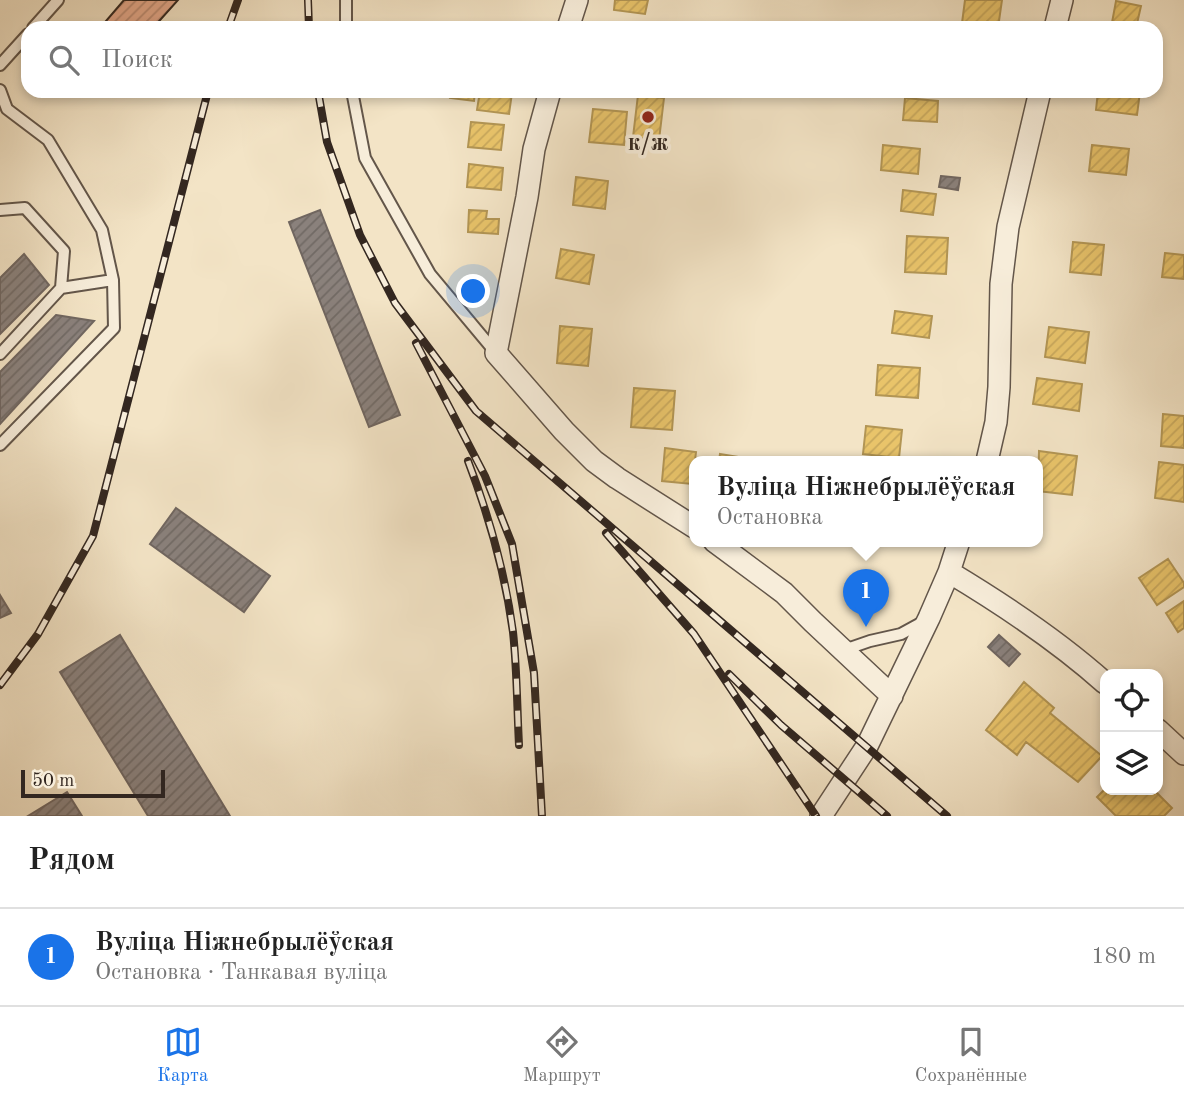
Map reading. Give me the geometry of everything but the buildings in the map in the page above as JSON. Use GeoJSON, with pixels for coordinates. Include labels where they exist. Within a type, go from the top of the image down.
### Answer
{"type":"FeatureCollection","features":[{"type":"Feature","properties":{"kind":"street"},"geometry":{"type":"LineString","coordinates":[[570,21],[577,0]]}},
{"type":"Feature","properties":{"kind":"street"},"geometry":{"type":"LineString","coordinates":[[1057,21],[1062,0]]}},
{"type":"Feature","properties":{"kind":"street"},"geometry":{"type":"LineString","coordinates":[[548,98],[534,149],[496,353],[594,461],[689,523]]}},
{"type":"Feature","properties":{"kind":"street"},"geometry":{"type":"LineString","coordinates":[[988,456],[996,422],[1001,285],[1008,227],[1038,98]]}},
{"type":"Feature","properties":{"kind":"street"},"geometry":{"type":"LineString","coordinates":[[722,547],[784,593],[892,696]]}},
{"type":"Feature","properties":{"kind":"street"},"geometry":{"type":"LineString","coordinates":[[821,816],[867,746],[929,618],[957,547]]}},
{"type":"Feature","properties":{"kind":"street"},"geometry":{"type":"LineString","coordinates":[[949,572],[1032,625],[1100,678]]}},
{"type":"Feature","properties":{"kind":"street"},"geometry":{"type":"LineString","coordinates":[[1160,732],[1184,754]]}},
{"type":"Feature","properties":{"kind":"lane"},"geometry":{"type":"LineString","coordinates":[[39,21],[58,0]]}},
{"type":"Feature","properties":{"kind":"lane"},"geometry":{"type":"LineString","coordinates":[[346,0],[346,21]]}},
{"type":"Feature","properties":{"kind":"lane"},"geometry":{"type":"LineString","coordinates":[[0,65],[21,42]]}},
{"type":"Feature","properties":{"kind":"lane"},"geometry":{"type":"LineString","coordinates":[[0,90],[7,109],[48,140],[103,230],[113,280],[114,328],[0,445]]}},
{"type":"Feature","properties":{"kind":"lane"},"geometry":{"type":"LineString","coordinates":[[353,98],[365,158],[430,274],[496,353]]}},
{"type":"Feature","properties":{"kind":"lane"},"geometry":{"type":"LineString","coordinates":[[0,210],[25,208],[64,251],[61,288],[0,354]]}},
{"type":"Feature","properties":{"kind":"lane"},"geometry":{"type":"LineString","coordinates":[[61,288],[113,280]]}},
{"type":"Feature","properties":{"kind":"lane"},"geometry":{"type":"LineString","coordinates":[[844,650],[901,634],[929,618]]}},
{"type":"Feature","properties":{"kind":"railway"},"geometry":{"type":"LineString","coordinates":[[230,21],[238,0]]}},
{"type":"Feature","properties":{"kind":"railway"},"geometry":{"type":"LineString","coordinates":[[308,0],[309,21]]}},
{"type":"Feature","properties":{"kind":"railway"},"geometry":{"type":"LineString","coordinates":[[0,685],[38,634],[93,536],[206,98]]}},
{"type":"Feature","properties":{"kind":"railway"},"geometry":{"type":"LineString","coordinates":[[319,98],[327,142],[360,235],[395,303],[476,411],[947,816]]}},
{"type":"Feature","properties":{"kind":"railway"},"geometry":{"type":"LineString","coordinates":[[416,343],[485,476],[512,544],[534,673],[542,816]]}},
{"type":"Feature","properties":{"kind":"railway"},"geometry":{"type":"LineString","coordinates":[[468,461],[483,502],[510,610],[519,745]]}},
{"type":"Feature","properties":{"kind":"railway"},"geometry":{"type":"LineString","coordinates":[[606,533],[694,634],[816,816]]}},
{"type":"Feature","properties":{"kind":"railway"},"geometry":{"type":"LineString","coordinates":[[729,674],[781,725],[887,816]]}},
{"type":"Feature","properties":{"kind":"place","name":"к/ж"},"geometry":{"type":"Point","coordinates":[648,117]}},
{"type":"Feature","properties":{"kind":"place","name":"Вуліца Ніжнебрылёўская"},"geometry":{"type":"Point","coordinates":[866,627]}}]}
